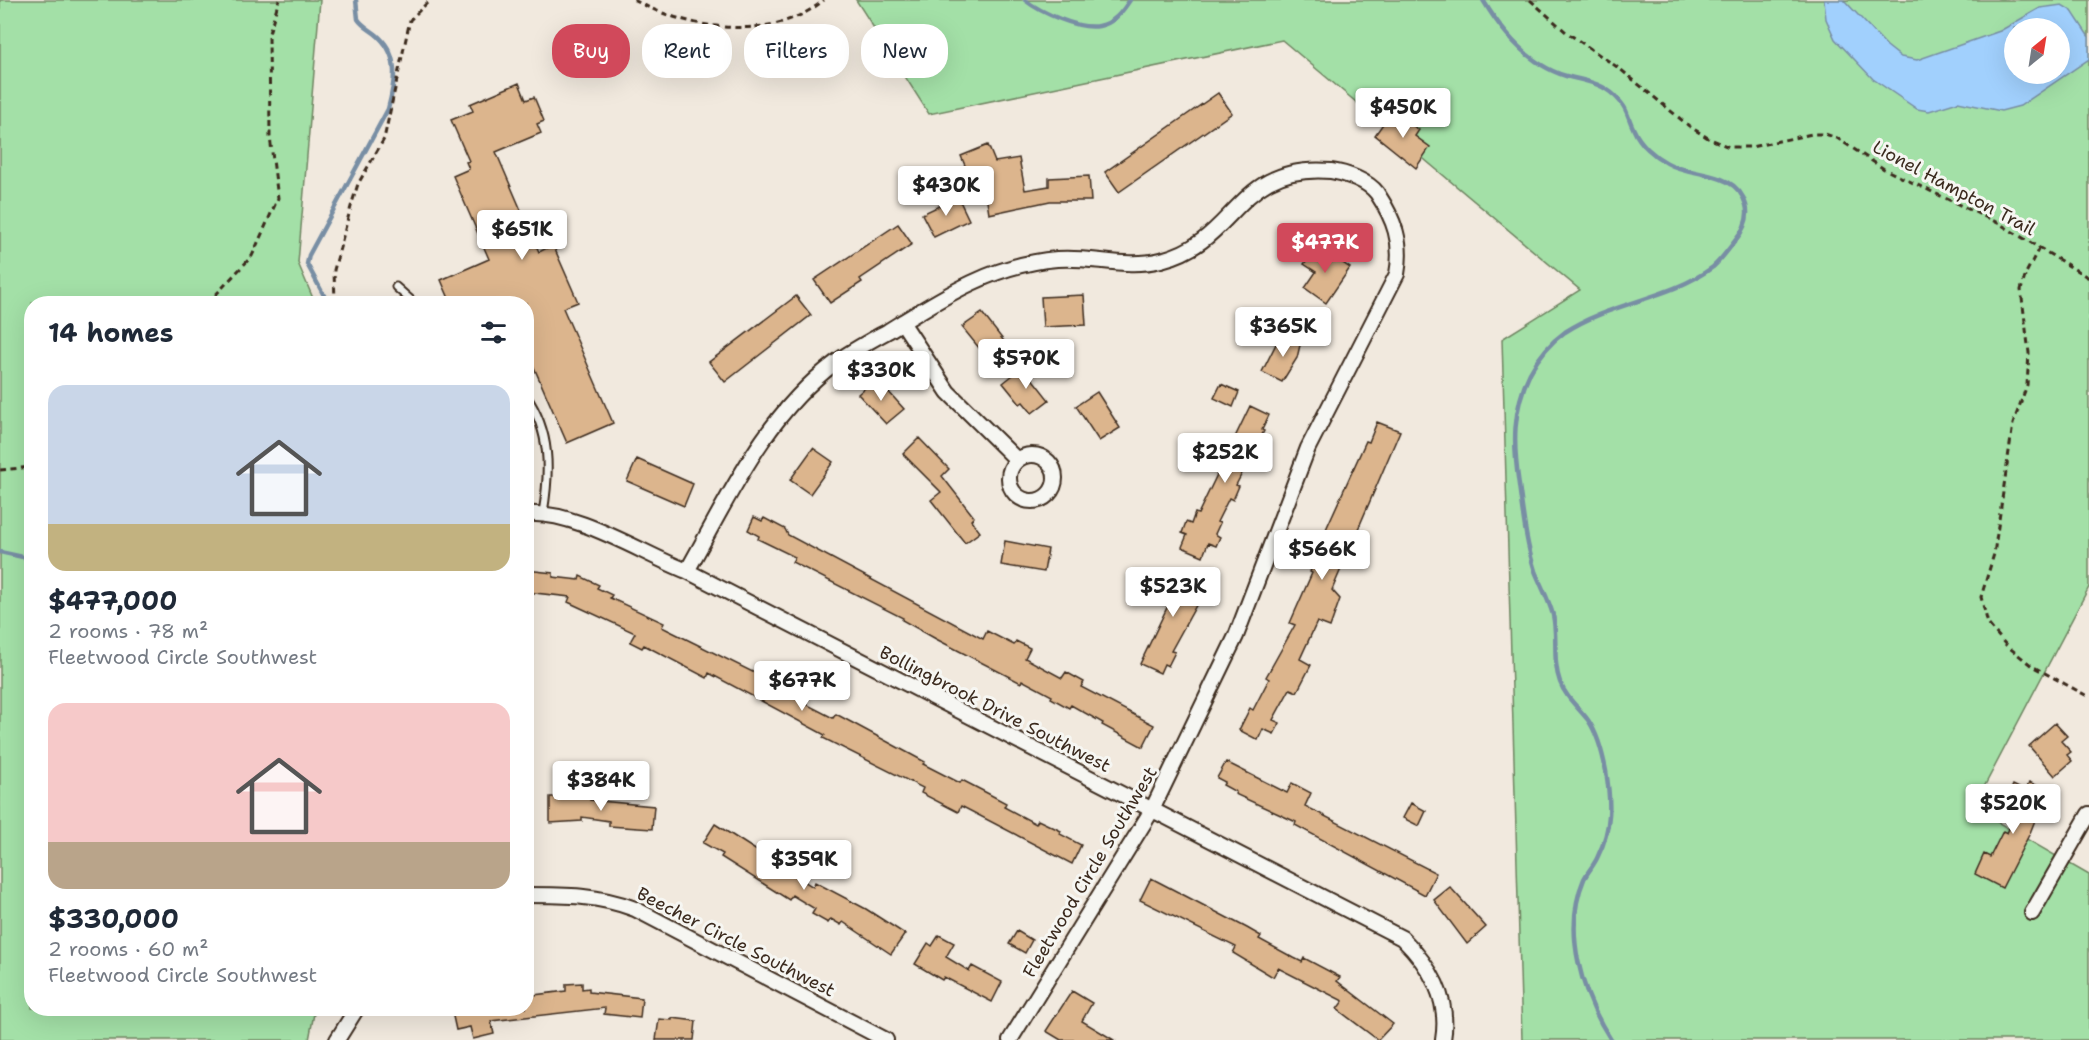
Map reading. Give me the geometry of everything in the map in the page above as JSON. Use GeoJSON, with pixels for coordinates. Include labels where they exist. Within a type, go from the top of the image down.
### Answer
{"type":"FeatureCollection","features":[{"type":"Feature","properties":{"kind":"street","name":"Fleetwood Circle Southwest"},"geometry":{"type":"LineString","coordinates":[[687,571],[757,447],[784,410],[834,364],[978,278],[1020,263],[1059,259],[1133,264],[1160,261],[1183,253],[1212,235],[1249,194],[1265,182],[1285,174],[1307,169],[1343,172],[1373,188],[1392,216],[1398,235],[1400,260],[1397,273],[1308,448],[1236,636],[1152,810],[1010,1040]]}},
{"type":"Feature","properties":{"kind":"street"},"geometry":{"type":"LineString","coordinates":[[902,322],[948,392],[1017,460]]}},
{"type":"Feature","properties":{"kind":"street","name":"Bollingbrook Drive Southwest"},"geometry":{"type":"LineString","coordinates":[[534,514],[543,513],[577,521],[687,571],[1402,938],[1424,960],[1440,991],[1444,1013],[1443,1040]]}},
{"type":"Feature","properties":{"kind":"street"},"geometry":{"type":"LineString","coordinates":[[2032,913],[2089,813]]}},
{"type":"Feature","properties":{"kind":"street","name":"Beecher Circle Southwest"},"geometry":{"type":"LineString","coordinates":[[534,895],[584,895],[626,905],[886,1040]]}},
{"type":"Feature","properties":{"kind":"street"},"geometry":{"type":"LineString","coordinates":[[337,1040],[352,1016]]}},
{"type":"Feature","properties":{"kind":"lane"},"geometry":{"type":"LineString","coordinates":[[396,287],[406,296]]}},
{"type":"Feature","properties":{"kind":"lane"},"geometry":{"type":"LineString","coordinates":[[534,413],[546,439],[549,473],[543,513]]}},
{"type":"Feature","properties":{"kind":"path"},"geometry":{"type":"LineString","coordinates":[[215,296],[252,256],[278,198],[270,137],[269,33],[279,0]]}},
{"type":"Feature","properties":{"kind":"path"},"geometry":{"type":"LineString","coordinates":[[335,296],[334,270],[352,202],[358,184],[384,140],[410,20],[430,0]]}},
{"type":"Feature","properties":{"kind":"path"},"geometry":{"type":"LineString","coordinates":[[634,0],[659,14],[750,29],[765,27],[800,15],[824,0]]}},
{"type":"Feature","properties":{"kind":"path","name":"Lionel Hampton Trail"},"geometry":{"type":"LineString","coordinates":[[1530,0],[1566,32],[1620,69],[1689,126],[1708,138],[1729,147],[1751,147],[1825,134],[1838,138],[1884,168],[1969,208],[2089,278]]}},
{"type":"Feature","properties":{"kind":"path"},"geometry":{"type":"LineString","coordinates":[[2039,248],[2026,273],[2021,290],[2029,353],[2027,385],[2013,424],[1994,554],[1982,597],[1988,624],[2006,645],[2032,666],[2089,698]]}},
{"type":"Feature","properties":{"kind":"path"},"geometry":{"type":"LineString","coordinates":[[0,470],[24,468]]}},
{"type":"Feature","properties":{"kind":"green space"},"geometry":{"type":"Polygon","coordinates":[[[0,0],[320,0],[298,263],[312,296],[24,296],[24,1016],[314,1016],[309,1040],[0,1040],[0,0]]]}},
{"type":"Feature","properties":{"kind":"green space"},"geometry":{"type":"Polygon","coordinates":[[[856,0],[2089,0],[2089,587],[1973,808],[2089,875],[2089,1040],[1522,1040],[1502,339],[1580,290],[1282,40],[929,114],[906,78],[948,78],[948,24],[871,24],[856,0]]]}},
{"type":"Feature","properties":{"kind":"water"},"geometry":{"type":"Polygon","coordinates":[[[1824,0],[1844,0],[1887,46],[1901,57],[1917,60],[2004,29],[2004,84],[2052,84],[2020,106],[2001,111],[1958,102],[1929,111],[1917,109],[1873,79],[1835,39],[1826,19],[1824,0]]]}},
{"type":"Feature","properties":{"kind":"water"},"geometry":{"type":"Polygon","coordinates":[[[2062,5],[2072,11],[2089,37],[2089,59],[2070,72],[2070,18],[2023,18],[2040,8],[2062,5]]]}},
{"type":"Feature","properties":{"kind":"building"},"geometry":{"type":"Polygon","coordinates":[[[519,83],[526,100],[534,97],[544,121],[537,124],[541,133],[496,152],[539,252],[553,245],[578,302],[563,308],[613,423],[567,443],[534,367],[534,296],[448,296],[441,280],[489,259],[453,176],[469,169],[466,162],[469,161],[451,120],[473,111],[470,104],[519,83]]]}},
{"type":"Feature","properties":{"kind":"building"},"geometry":{"type":"Polygon","coordinates":[[[1218,93],[1232,113],[1119,192],[1105,172],[1218,93]]]}},
{"type":"Feature","properties":{"kind":"building"},"geometry":{"type":"Polygon","coordinates":[[[1392,111],[1419,130],[1415,136],[1430,147],[1416,168],[1375,135],[1392,111]]]}},
{"type":"Feature","properties":{"kind":"building"},"geometry":{"type":"Polygon","coordinates":[[[988,145],[995,162],[1019,158],[1025,190],[1049,186],[1049,178],[1089,176],[1091,201],[1050,201],[989,214],[982,169],[969,175],[961,156],[988,145]]]}},
{"type":"Feature","properties":{"kind":"building"},"geometry":{"type":"Polygon","coordinates":[[[958,197],[969,220],[934,237],[922,214],[958,197]]]}},
{"type":"Feature","properties":{"kind":"building"},"geometry":{"type":"Polygon","coordinates":[[[898,224],[912,244],[860,279],[862,282],[830,303],[814,280],[898,224]]]}},
{"type":"Feature","properties":{"kind":"building"},"geometry":{"type":"Polygon","coordinates":[[[1317,245],[1350,268],[1326,303],[1305,288],[1316,272],[1304,264],[1317,245]]]}},
{"type":"Feature","properties":{"kind":"building"},"geometry":{"type":"Polygon","coordinates":[[[1084,295],[1086,325],[1043,327],[1041,297],[1084,295]]]}},
{"type":"Feature","properties":{"kind":"building"},"geometry":{"type":"Polygon","coordinates":[[[796,296],[811,315],[725,382],[709,362],[796,296]]]}},
{"type":"Feature","properties":{"kind":"building"},"geometry":{"type":"Polygon","coordinates":[[[982,313],[1007,345],[988,359],[962,327],[982,313]]]}},
{"type":"Feature","properties":{"kind":"building"},"geometry":{"type":"Polygon","coordinates":[[[1284,333],[1301,341],[1297,358],[1282,382],[1262,372],[1284,333]]]}},
{"type":"Feature","properties":{"kind":"building"},"geometry":{"type":"Polygon","coordinates":[[[1023,367],[1049,400],[1032,413],[1023,402],[1020,404],[1003,383],[1023,367]]]}},
{"type":"Feature","properties":{"kind":"building"},"geometry":{"type":"Polygon","coordinates":[[[873,381],[883,393],[887,390],[904,409],[886,424],[858,394],[873,381]]]}},
{"type":"Feature","properties":{"kind":"building"},"geometry":{"type":"Polygon","coordinates":[[[1221,384],[1239,392],[1233,407],[1214,398],[1221,384]]]}},
{"type":"Feature","properties":{"kind":"building"},"geometry":{"type":"Polygon","coordinates":[[[1097,392],[1120,428],[1099,441],[1076,406],[1097,392]]]}},
{"type":"Feature","properties":{"kind":"building"},"geometry":{"type":"Polygon","coordinates":[[[1250,406],[1269,415],[1262,430],[1264,431],[1236,485],[1239,486],[1233,500],[1229,498],[1217,522],[1220,523],[1215,534],[1220,537],[1216,546],[1208,543],[1203,556],[1182,547],[1187,535],[1182,533],[1186,522],[1191,524],[1195,513],[1198,514],[1250,406]]]}},
{"type":"Feature","properties":{"kind":"building"},"geometry":{"type":"Polygon","coordinates":[[[1377,422],[1400,431],[1332,590],[1340,599],[1330,627],[1317,622],[1300,659],[1311,665],[1297,692],[1290,689],[1273,720],[1280,723],[1274,734],[1263,729],[1258,740],[1239,730],[1250,708],[1253,710],[1269,679],[1266,677],[1295,625],[1290,623],[1312,573],[1310,572],[1327,527],[1377,422]]]}},
{"type":"Feature","properties":{"kind":"building"},"geometry":{"type":"Polygon","coordinates":[[[919,438],[949,469],[942,476],[974,517],[971,520],[980,532],[965,543],[931,500],[941,492],[903,454],[919,438]]]}},
{"type":"Feature","properties":{"kind":"building"},"geometry":{"type":"Polygon","coordinates":[[[813,448],[833,462],[810,494],[790,480],[813,448]]]}},
{"type":"Feature","properties":{"kind":"building"},"geometry":{"type":"Polygon","coordinates":[[[637,459],[693,484],[684,506],[627,481],[637,459]]]}},
{"type":"Feature","properties":{"kind":"building"},"geometry":{"type":"Polygon","coordinates":[[[754,517],[762,521],[764,518],[785,529],[788,535],[983,639],[987,631],[1014,645],[1016,641],[1030,648],[1025,658],[1062,678],[1066,672],[1084,682],[1081,687],[1154,725],[1143,747],[1071,705],[1069,708],[1022,680],[1021,683],[936,639],[902,620],[903,618],[792,562],[795,557],[758,539],[759,536],[748,530],[754,517]]]}},
{"type":"Feature","properties":{"kind":"building"},"geometry":{"type":"Polygon","coordinates":[[[1005,541],[1048,549],[1044,572],[1001,565],[1005,541]]]}},
{"type":"Feature","properties":{"kind":"building"},"geometry":{"type":"Polygon","coordinates":[[[1187,569],[1204,578],[1199,586],[1205,589],[1171,651],[1175,652],[1168,666],[1164,664],[1160,673],[1140,664],[1173,595],[1159,587],[1167,572],[1182,579],[1187,569]]]}},
{"type":"Feature","properties":{"kind":"building"},"geometry":{"type":"Polygon","coordinates":[[[534,571],[553,573],[553,577],[579,580],[580,576],[599,585],[597,588],[612,595],[610,598],[664,623],[662,627],[771,681],[803,699],[802,702],[833,718],[836,714],[925,762],[923,764],[960,783],[962,780],[1006,803],[1004,807],[1036,824],[1038,820],[1061,831],[1060,834],[1081,845],[1072,864],[961,806],[958,812],[921,793],[923,788],[823,738],[825,735],[709,673],[707,678],[644,645],[642,648],[630,642],[635,633],[568,602],[570,597],[534,593],[534,571]]]}},
{"type":"Feature","properties":{"kind":"building"},"geometry":{"type":"Polygon","coordinates":[[[2055,723],[2067,736],[2061,741],[2071,752],[2067,755],[2072,761],[2055,776],[2029,746],[2055,723]]]}},
{"type":"Feature","properties":{"kind":"building"},"geometry":{"type":"Polygon","coordinates":[[[1226,762],[1287,793],[1292,783],[1311,793],[1305,806],[1436,873],[1425,895],[1295,825],[1296,822],[1235,794],[1236,792],[1223,785],[1225,782],[1217,778],[1226,762]]]}},
{"type":"Feature","properties":{"kind":"building"},"geometry":{"type":"Polygon","coordinates":[[[2029,782],[2047,790],[2030,833],[2002,888],[1975,874],[1984,854],[1990,857],[2003,831],[2007,833],[2019,807],[2006,801],[2013,785],[2025,791],[2029,782]]]}},
{"type":"Feature","properties":{"kind":"building"},"geometry":{"type":"Polygon","coordinates":[[[550,797],[590,797],[590,800],[654,806],[652,829],[609,826],[609,821],[582,817],[582,821],[550,823],[550,797]]]}},
{"type":"Feature","properties":{"kind":"building"},"geometry":{"type":"Polygon","coordinates":[[[1411,803],[1426,811],[1419,826],[1403,818],[1411,803]]]}},
{"type":"Feature","properties":{"kind":"building"},"geometry":{"type":"Polygon","coordinates":[[[715,824],[813,887],[815,882],[866,909],[905,934],[891,954],[843,922],[841,925],[831,919],[828,923],[812,914],[815,909],[792,895],[789,900],[721,857],[723,854],[703,843],[715,824]]]}},
{"type":"Feature","properties":{"kind":"building"},"geometry":{"type":"Polygon","coordinates":[[[1151,878],[1247,928],[1261,936],[1259,939],[1294,958],[1302,962],[1304,958],[1340,977],[1337,981],[1393,1024],[1378,1040],[1337,1009],[1343,1001],[1278,968],[1273,977],[1233,953],[1236,947],[1140,900],[1151,878]]]}},
{"type":"Feature","properties":{"kind":"building"},"geometry":{"type":"Polygon","coordinates":[[[1450,887],[1486,927],[1467,944],[1434,900],[1450,887]]]}},
{"type":"Feature","properties":{"kind":"building"},"geometry":{"type":"Polygon","coordinates":[[[1017,931],[1032,940],[1025,953],[1009,944],[1017,931]]]}},
{"type":"Feature","properties":{"kind":"building"},"geometry":{"type":"Polygon","coordinates":[[[939,935],[954,943],[946,957],[969,971],[972,966],[1002,982],[992,1002],[944,977],[942,980],[915,964],[928,943],[932,946],[939,935]]]}},
{"type":"Feature","properties":{"kind":"building"},"geometry":{"type":"Polygon","coordinates":[[[582,983],[582,989],[589,988],[589,992],[642,998],[640,1018],[604,1014],[605,1008],[491,1021],[494,1034],[473,1039],[470,1027],[456,1030],[453,1016],[534,1016],[534,995],[566,991],[566,984],[582,983]]]}},
{"type":"Feature","properties":{"kind":"building"},"geometry":{"type":"Polygon","coordinates":[[[1072,991],[1092,1003],[1082,1021],[1114,1040],[1061,1040],[1046,1031],[1072,991]]]}},
{"type":"Feature","properties":{"kind":"building"},"geometry":{"type":"Polygon","coordinates":[[[672,1018],[696,1021],[694,1040],[656,1040],[659,1019],[672,1020],[672,1018]]]}},
{"type":"Feature","properties":{"kind":"waterway"},"geometry":{"type":"LineString","coordinates":[[324,296],[307,264],[309,255],[388,109],[394,80],[390,53],[379,37],[358,19],[356,0]]}},
{"type":"Feature","properties":{"kind":"waterway"},"geometry":{"type":"LineString","coordinates":[[1025,0],[1060,19],[1091,27],[1104,25],[1113,20],[1130,0]]}},
{"type":"Feature","properties":{"kind":"waterway"},"geometry":{"type":"LineString","coordinates":[[1483,0],[1499,24],[1528,56],[1553,71],[1592,83],[1609,91],[1623,105],[1637,135],[1652,153],[1677,168],[1712,176],[1733,185],[1741,193],[1747,210],[1741,233],[1713,267],[1677,287],[1601,314],[1560,336],[1545,351],[1530,373],[1517,414],[1515,442],[1525,528],[1535,571],[1553,615],[1558,674],[1566,693],[1594,731],[1606,771],[1609,793],[1608,825],[1603,846],[1584,879],[1578,899],[1575,941],[1578,962],[1591,1003],[1611,1040]]}},
{"type":"Feature","properties":{"kind":"waterway"},"geometry":{"type":"LineString","coordinates":[[0,552],[24,557]]}}]}
